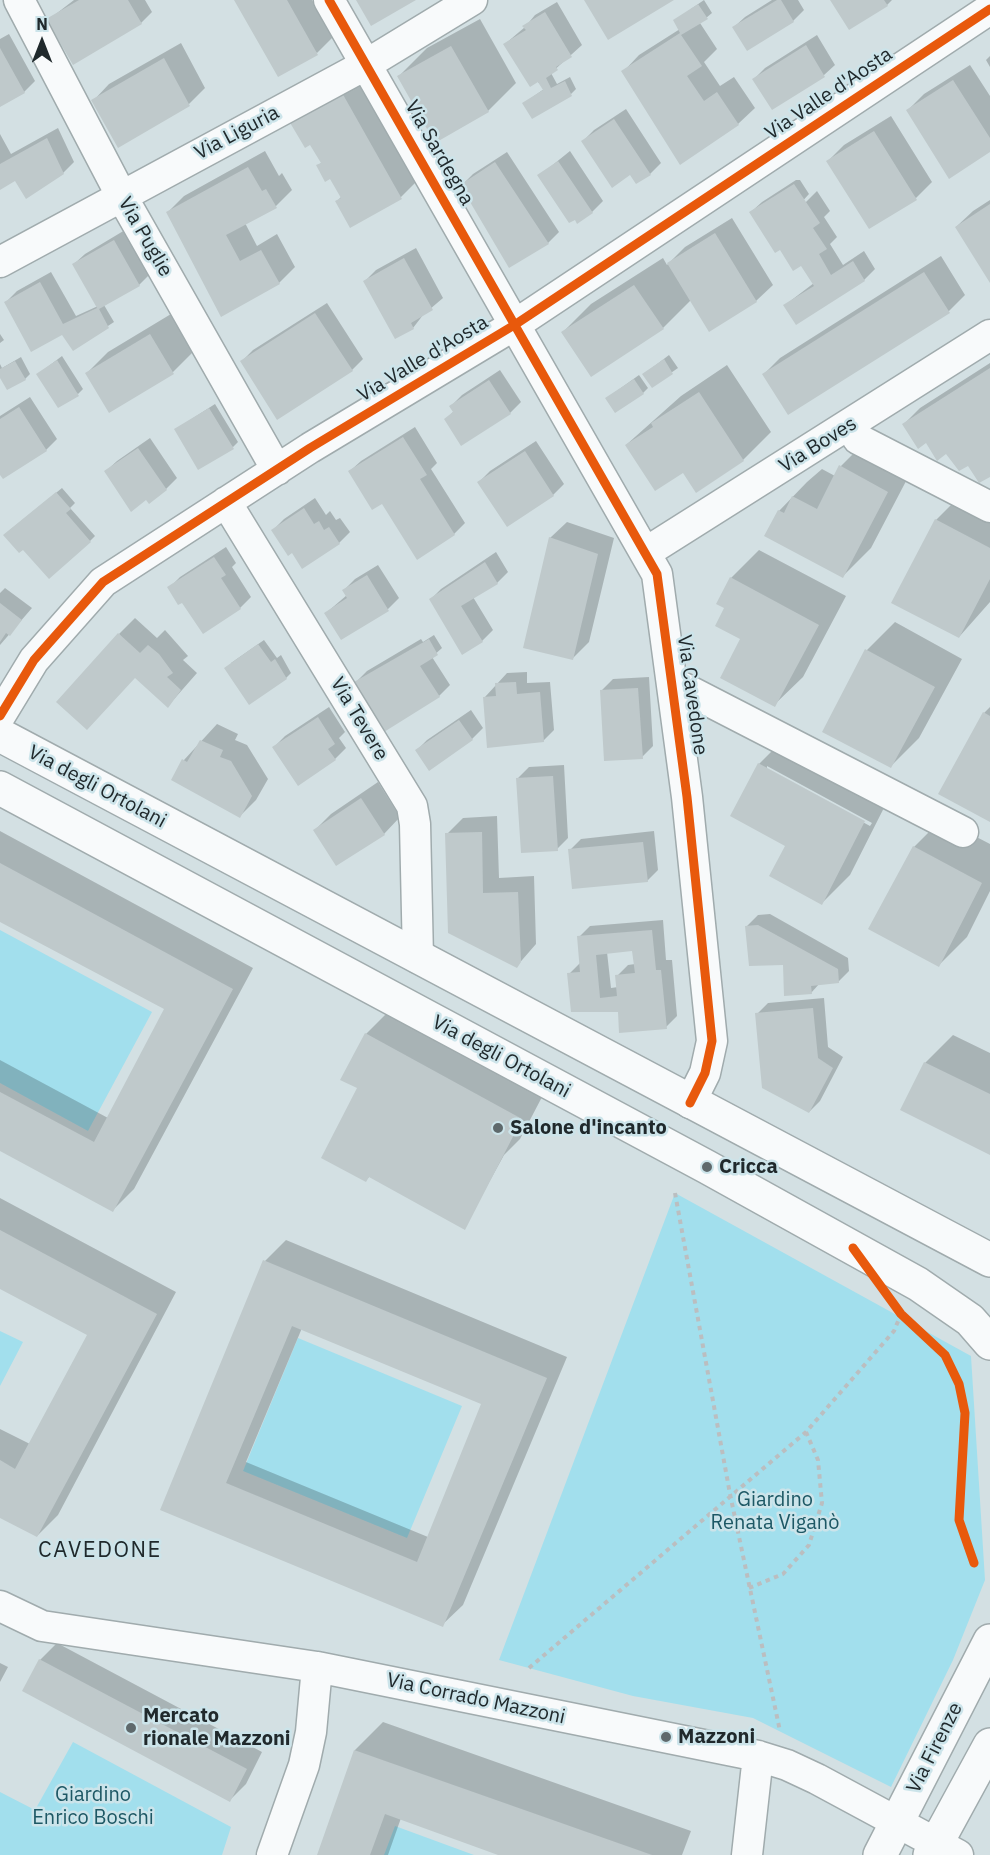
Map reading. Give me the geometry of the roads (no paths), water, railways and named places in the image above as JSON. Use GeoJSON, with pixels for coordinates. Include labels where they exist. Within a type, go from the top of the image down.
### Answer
{"type":"FeatureCollection","features":[{"type":"Feature","properties":{"kind":"main road","name":"Via degli Ortolani"},"geometry":{"type":"LineString","coordinates":[[0,735],[690,1103],[990,1260]]}},
{"type":"Feature","properties":{"kind":"main road","name":"Via degli Ortolani"},"geometry":{"type":"LineString","coordinates":[[0,789],[696,1162],[918,1284],[970,1320],[990,1343]]}},
{"type":"Feature","properties":{"kind":"main road","name":"Via Firenze"},"geometry":{"type":"LineString","coordinates":[[880,1855],[990,1641]]}},
{"type":"Feature","properties":{"kind":"main road"},"geometry":{"type":"LineString","coordinates":[[941,1851],[990,1745]]}},
{"type":"Feature","properties":{"kind":"street","name":"Via Puglie"},"geometry":{"type":"LineString","coordinates":[[20,0],[121,195],[277,470]]}},
{"type":"Feature","properties":{"kind":"street","name":"Via Sardegna"},"geometry":{"type":"LineString","coordinates":[[329,0],[516,324]]}},
{"type":"Feature","properties":{"kind":"street","name":"Via Liguria"},"geometry":{"type":"LineString","coordinates":[[0,262],[367,64],[472,0]]}},
{"type":"Feature","properties":{"kind":"street","name":"Via Valle d'Aosta"},"geometry":{"type":"LineString","coordinates":[[0,716],[33,660],[103,582],[277,470],[516,324],[990,9]]}},
{"type":"Feature","properties":{"kind":"street","name":"Via Cavedone"},"geometry":{"type":"LineString","coordinates":[[516,324],[657,574],[687,796],[712,1041],[705,1073],[690,1103]]}},
{"type":"Feature","properties":{"kind":"street","name":"Via Boves"},"geometry":{"type":"LineString","coordinates":[[645,553],[990,335]]}},
{"type":"Feature","properties":{"kind":"street"},"geometry":{"type":"LineString","coordinates":[[850,425],[858,439],[990,507]]}},
{"type":"Feature","properties":{"kind":"street","name":"Via Tevere"},"geometry":{"type":"LineString","coordinates":[[226,502],[412,806],[415,824],[418,958]]}},
{"type":"Feature","properties":{"kind":"street","name":"Via Cavedone"},"geometry":{"type":"LineString","coordinates":[[672,682],[963,832]]}},
{"type":"Feature","properties":{"kind":"street","name":"Via Corrado Mazzoni"},"geometry":{"type":"LineString","coordinates":[[0,1606],[42,1626],[317,1667],[759,1756],[807,1774],[897,1822],[941,1851]]}},
{"type":"Feature","properties":{"kind":"street"},"geometry":{"type":"LineString","coordinates":[[272,1855],[304,1766],[311,1732],[317,1667]]}},
{"type":"Feature","properties":{"kind":"street"},"geometry":{"type":"LineString","coordinates":[[747,1855],[759,1756]]}},
{"type":"Feature","properties":{"kind":"place","name":"Salone d'incanto"},"geometry":{"type":"Point","coordinates":[498,1128]}},
{"type":"Feature","properties":{"kind":"place","name":"Cricca"},"geometry":{"type":"Point","coordinates":[707,1167]}},
{"type":"Feature","properties":{"kind":"place","name":"Mercato rionale Mazzoni"},"geometry":{"type":"Point","coordinates":[131,1728]}},
{"type":"Feature","properties":{"kind":"place","name":"Mazzoni"},"geometry":{"type":"Point","coordinates":[666,1737]}},
{"type":"Feature","properties":{"kind":"district","name":"CAVEDONE"},"geometry":{"type":"Point","coordinates":[100,1551]}},
{"type":"Feature","properties":{"kind":"park label","name":"Giardino Renata Viganò"},"geometry":{"type":"Point","coordinates":[775,1512]}},
{"type":"Feature","properties":{"kind":"park label","name":"Giardino Enrico Boschi"},"geometry":{"type":"Point","coordinates":[93,1806]}}]}
